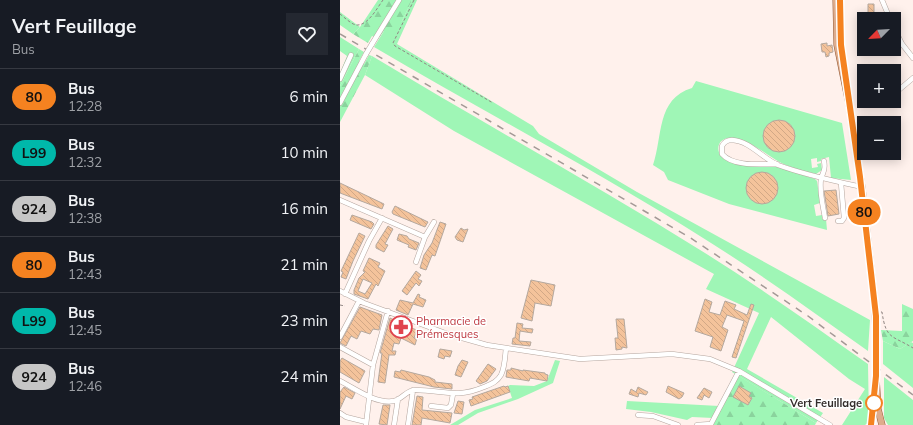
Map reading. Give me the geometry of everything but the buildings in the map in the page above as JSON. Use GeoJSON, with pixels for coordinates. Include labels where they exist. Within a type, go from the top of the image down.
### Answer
{"type":"FeatureCollection","features":[{"type":"Feature","properties":{"kind":"main road"},"geometry":{"type":"LineString","coordinates":[[836,0],[849,104],[862,187],[875,313],[878,409],[882,425]]}},
{"type":"Feature","properties":{"kind":"main road"},"geometry":{"type":"LineString","coordinates":[[838,9],[840,0]]}},
{"type":"Feature","properties":{"kind":"main road"},"geometry":{"type":"LineString","coordinates":[[871,425],[876,376]]}},
{"type":"Feature","properties":{"kind":"street"},"geometry":{"type":"LineString","coordinates":[[340,103],[366,54],[399,0]]}},
{"type":"Feature","properties":{"kind":"street"},"geometry":{"type":"LineString","coordinates":[[882,0],[887,12]]}},
{"type":"Feature","properties":{"kind":"street"},"geometry":{"type":"LineString","coordinates":[[901,42],[913,58]]}},
{"type":"Feature","properties":{"kind":"street"},"geometry":{"type":"LineString","coordinates":[[340,79],[351,55]]}},
{"type":"Feature","properties":{"kind":"street"},"geometry":{"type":"LineString","coordinates":[[901,88],[913,78]]}},
{"type":"Feature","properties":{"kind":"street"},"geometry":{"type":"LineString","coordinates":[[777,164],[744,163],[726,158],[722,154],[722,146],[730,140],[745,144],[777,164],[821,178],[862,187]]}},
{"type":"Feature","properties":{"kind":"street"},"geometry":{"type":"LineString","coordinates":[[824,161],[826,170],[821,178],[825,218]]}},
{"type":"Feature","properties":{"kind":"street"},"geometry":{"type":"LineString","coordinates":[[838,221],[844,218],[842,183]]}},
{"type":"Feature","properties":{"kind":"street"},"geometry":{"type":"LineString","coordinates":[[340,200],[425,237]]}},
{"type":"Feature","properties":{"kind":"street"},"geometry":{"type":"LineString","coordinates":[[346,294],[369,241],[382,218]]}},
{"type":"Feature","properties":{"kind":"street"},"geometry":{"type":"LineString","coordinates":[[416,262],[425,237],[434,222]]}},
{"type":"Feature","properties":{"kind":"street"},"geometry":{"type":"LineString","coordinates":[[340,291],[359,300],[462,339],[506,348],[584,359],[683,354],[710,359],[739,371],[830,425]]}},
{"type":"Feature","properties":{"kind":"street"},"geometry":{"type":"LineString","coordinates":[[340,337],[359,300]]}},
{"type":"Feature","properties":{"kind":"street"},"geometry":{"type":"LineString","coordinates":[[342,413],[346,417],[366,424],[374,365],[388,311]]}},
{"type":"Feature","properties":{"kind":"street"},"geometry":{"type":"LineString","coordinates":[[340,347],[374,365]]}},
{"type":"Feature","properties":{"kind":"street"},"geometry":{"type":"LineString","coordinates":[[340,381],[369,396],[390,401],[398,400],[413,390],[453,394],[472,392],[495,382],[502,372],[506,348]]}},
{"type":"Feature","properties":{"kind":"street"},"geometry":{"type":"LineString","coordinates":[[697,425],[711,424],[739,371]]}},
{"type":"Feature","properties":{"kind":"street"},"geometry":{"type":"LineString","coordinates":[[408,425],[413,390]]}},
{"type":"Feature","properties":{"kind":"street"},"geometry":{"type":"LineString","coordinates":[[431,406],[448,408],[451,405],[453,394]]}},
{"type":"Feature","properties":{"kind":"street"},"geometry":{"type":"LineString","coordinates":[[394,425],[398,400]]}},
{"type":"Feature","properties":{"kind":"street"},"geometry":{"type":"LineString","coordinates":[[638,416],[652,416],[678,425]]}},
{"type":"Feature","properties":{"kind":"path"},"geometry":{"type":"LineString","coordinates":[[340,14],[352,23],[360,24],[366,22],[383,0]]}},
{"type":"Feature","properties":{"kind":"path"},"geometry":{"type":"LineString","coordinates":[[414,0],[393,43],[394,46],[493,103]]}},
{"type":"Feature","properties":{"kind":"path"},"geometry":{"type":"LineString","coordinates":[[340,305],[345,306]]}},
{"type":"Feature","properties":{"kind":"path"},"geometry":{"type":"LineString","coordinates":[[875,313],[882,312],[885,329],[890,336],[913,348]]}},
{"type":"Feature","properties":{"kind":"green space"},"geometry":{"type":"Polygon","coordinates":[[[378,0],[412,0],[402,21],[393,33],[384,31],[378,39],[372,36],[368,43],[353,34],[360,27],[378,0]]]}},
{"type":"Feature","properties":{"kind":"green space"},"geometry":{"type":"Polygon","coordinates":[[[412,0],[417,0],[397,44],[533,126],[539,134],[637,192],[870,320],[868,351],[751,269],[670,217],[374,47],[384,31],[402,21],[412,0]]]}},
{"type":"Feature","properties":{"kind":"green space"},"geometry":{"type":"Polygon","coordinates":[[[340,12],[360,27],[353,34],[340,25],[340,12]]]}},
{"type":"Feature","properties":{"kind":"green space"},"geometry":{"type":"Polygon","coordinates":[[[340,37],[359,49],[340,86],[340,73],[347,56],[340,51],[340,37]]]}},
{"type":"Feature","properties":{"kind":"green space"},"geometry":{"type":"Polygon","coordinates":[[[359,49],[364,52],[359,61],[364,64],[369,55],[372,56],[365,75],[340,122],[340,86],[359,49]]]}},
{"type":"Feature","properties":{"kind":"green space"},"geometry":{"type":"Polygon","coordinates":[[[372,56],[623,203],[726,266],[868,364],[869,422],[865,425],[842,425],[865,389],[849,379],[771,317],[747,369],[823,413],[816,423],[732,372],[759,313],[706,289],[714,274],[454,131],[365,75],[372,56]]]}},
{"type":"Feature","properties":{"kind":"green space"},"geometry":{"type":"Polygon","coordinates":[[[696,81],[842,123],[851,180],[831,178],[829,157],[821,159],[821,161],[817,162],[817,158],[811,159],[812,168],[818,167],[817,164],[821,163],[822,170],[816,174],[785,165],[761,150],[739,139],[727,138],[718,146],[720,155],[728,161],[740,164],[777,167],[815,179],[817,181],[820,203],[814,205],[816,216],[822,215],[822,219],[826,219],[827,230],[729,204],[668,180],[664,172],[653,165],[666,110],[680,93],[692,88],[696,81]]]}},
{"type":"Feature","properties":{"kind":"green space"},"geometry":{"type":"Polygon","coordinates":[[[902,304],[913,309],[913,341],[900,349],[883,341],[881,330],[902,331],[902,304]]]}},
{"type":"Feature","properties":{"kind":"green space"},"geometry":{"type":"Polygon","coordinates":[[[883,341],[900,349],[911,342],[913,343],[913,388],[883,364],[883,341]]]}},
{"type":"Feature","properties":{"kind":"green space"},"geometry":{"type":"Polygon","coordinates":[[[555,360],[560,361],[553,383],[518,399],[478,413],[458,425],[450,425],[475,410],[512,398],[508,386],[510,385],[534,386],[547,381],[555,360]]]}},
{"type":"Feature","properties":{"kind":"green space"},"geometry":{"type":"Polygon","coordinates":[[[735,374],[816,423],[815,425],[709,425],[735,374]]]}},
{"type":"Feature","properties":{"kind":"green space"},"geometry":{"type":"Polygon","coordinates":[[[884,377],[913,400],[913,425],[888,425],[884,418],[884,377]]]}},
{"type":"Feature","properties":{"kind":"green space"},"geometry":{"type":"Polygon","coordinates":[[[627,401],[719,406],[713,418],[692,417],[687,420],[651,412],[626,409],[627,401]]]}},
{"type":"Feature","properties":{"kind":"railway"},"geometry":{"type":"LineString","coordinates":[[340,34],[689,237],[808,316],[913,395]]}},
{"type":"Feature","properties":{"kind":"bus line","name":"80"},"geometry":{"type":"LineString","coordinates":[[840,0],[841,45],[856,146],[876,316],[876,376],[873,420],[871,425]]}},
{"type":"Feature","properties":{"kind":"place","name":"Pharmacie de Prémesques"},"geometry":{"type":"Point","coordinates":[401,327]}},
{"type":"Feature","properties":{"kind":"place","name":"Vert Feuillage"},"geometry":{"type":"Point","coordinates":[874,403]}}]}
